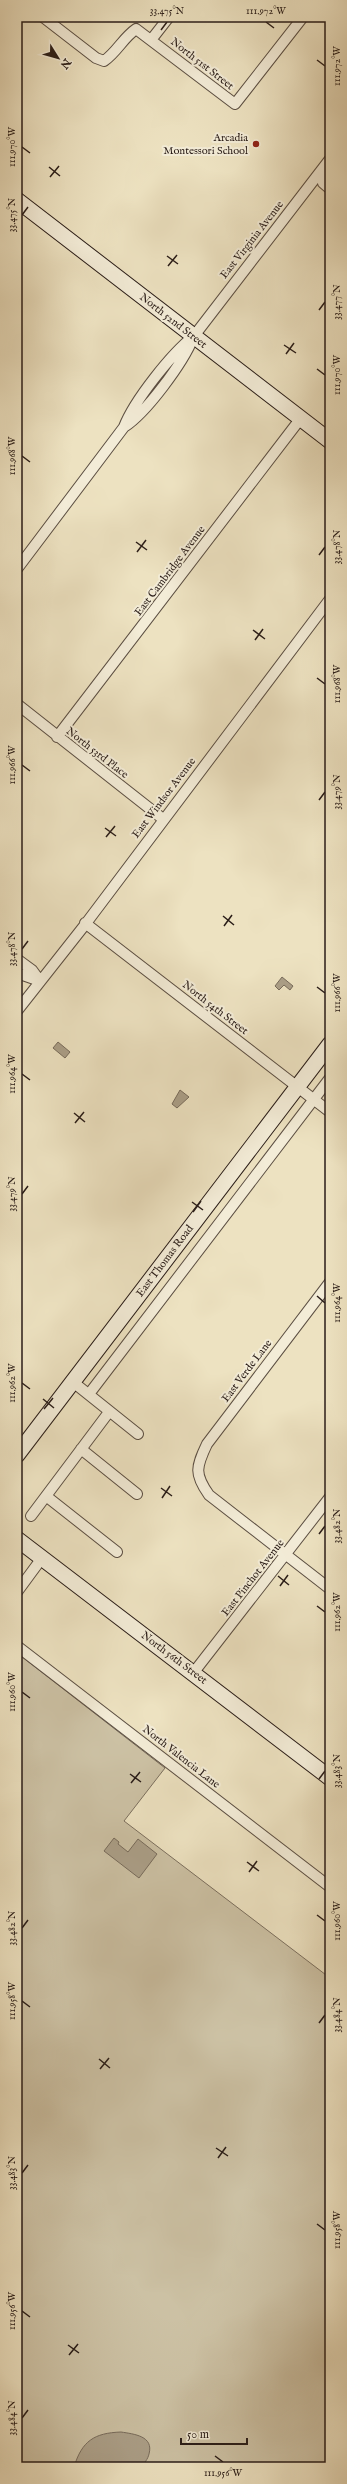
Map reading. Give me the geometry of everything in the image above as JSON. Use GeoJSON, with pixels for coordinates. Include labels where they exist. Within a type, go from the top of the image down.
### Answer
{"type":"FeatureCollection","features":[{"type":"Feature","properties":{"kind":"main road","name":"North 52nd Street"},"geometry":{"type":"LineString","coordinates":[[17,200],[330,441]]}},
{"type":"Feature","properties":{"kind":"main road","name":"East Thomas Road"},"geometry":{"type":"LineString","coordinates":[[17,1455],[330,1044]]}},
{"type":"Feature","properties":{"kind":"main road","name":"North 56th Street"},"geometry":{"type":"LineString","coordinates":[[17,1539],[194,1672],[330,1778]]}},
{"type":"Feature","properties":{"kind":"street","name":"North 51st Street"},"geometry":{"type":"LineString","coordinates":[[43,17],[96,58],[104,61],[112,56],[129,34],[136,29],[235,104],[303,17]]}},
{"type":"Feature","properties":{"kind":"street"},"geometry":{"type":"LineString","coordinates":[[151,40],[169,17]]}},
{"type":"Feature","properties":{"kind":"street","name":"East Virginia Avenue"},"geometry":{"type":"LineString","coordinates":[[17,569],[21,555],[124,427],[137,419],[188,352],[194,336],[325,171],[330,159]]}},
{"type":"Feature","properties":{"kind":"street"},"geometry":{"type":"LineString","coordinates":[[325,171],[323,184],[330,189]]}},
{"type":"Feature","properties":{"kind":"street","name":"East Cambridge Avenue"},"geometry":{"type":"LineString","coordinates":[[57,738],[301,418]]}},
{"type":"Feature","properties":{"kind":"street","name":"East Windsor Avenue"},"geometry":{"type":"LineString","coordinates":[[17,1011],[330,599]]}},
{"type":"Feature","properties":{"kind":"street","name":"North 53rd Place"},"geometry":{"type":"LineString","coordinates":[[17,704],[57,738],[163,819]]}},
{"type":"Feature","properties":{"kind":"street","name":"North 54th Street"},"geometry":{"type":"LineString","coordinates":[[85,923],[330,1112]]}},
{"type":"Feature","properties":{"kind":"street"},"geometry":{"type":"LineString","coordinates":[[17,959],[32,970],[40,981]]}},
{"type":"Feature","properties":{"kind":"street"},"geometry":{"type":"LineString","coordinates":[[17,973],[40,981]]}},
{"type":"Feature","properties":{"kind":"street","name":"East Thomas Road"},"geometry":{"type":"LineString","coordinates":[[89,1394],[330,1078]]}},
{"type":"Feature","properties":{"kind":"street","name":"East Verde Lane"},"geometry":{"type":"LineString","coordinates":[[286,1555],[209,1496],[199,1481],[198,1464],[207,1444],[330,1282]]}},
{"type":"Feature","properties":{"kind":"street"},"geometry":{"type":"LineString","coordinates":[[73,1382],[138,1434]]}},
{"type":"Feature","properties":{"kind":"street"},"geometry":{"type":"LineString","coordinates":[[31,1516],[109,1412]]}},
{"type":"Feature","properties":{"kind":"street"},"geometry":{"type":"LineString","coordinates":[[81,1449],[137,1494]]}},
{"type":"Feature","properties":{"kind":"street"},"geometry":{"type":"LineString","coordinates":[[46,1496],[116,1552]]}},
{"type":"Feature","properties":{"kind":"street","name":"East Pinchot Avenue"},"geometry":{"type":"LineString","coordinates":[[194,1672],[330,1497]]}},
{"type":"Feature","properties":{"kind":"street"},"geometry":{"type":"LineString","coordinates":[[286,1555],[330,1589]]}},
{"type":"Feature","properties":{"kind":"street"},"geometry":{"type":"LineString","coordinates":[[17,1592],[42,1558]]}},
{"type":"Feature","properties":{"kind":"street","name":"North Valencia Lane"},"geometry":{"type":"LineString","coordinates":[[17,1646],[330,1887]]}},
{"type":"Feature","properties":{"kind":"shaded area"},"geometry":{"type":"Polygon","coordinates":[[[282,977],[293,986],[290,990],[284,985],[279,990],[275,986],[282,977]]]}},
{"type":"Feature","properties":{"kind":"shaded area"},"geometry":{"type":"Polygon","coordinates":[[[58,1042],[70,1052],[65,1058],[53,1048],[58,1042]]]}},
{"type":"Feature","properties":{"kind":"shaded area"},"geometry":{"type":"Polygon","coordinates":[[[180,1090],[189,1097],[177,1108],[172,1104],[180,1090]]]}},
{"type":"Feature","properties":{"kind":"shaded area"},"geometry":{"type":"Polygon","coordinates":[[[17,1653],[165,1768],[124,1821],[330,1978],[330,2467],[17,2467],[17,1653]]]}},
{"type":"Feature","properties":{"kind":"shaded area"},"geometry":{"type":"Polygon","coordinates":[[[114,1838],[119,1842],[118,1844],[128,1852],[138,1839],[157,1854],[139,1878],[104,1851],[114,1838]]]}},
{"type":"Feature","properties":{"kind":"shaded area"},"geometry":{"type":"Polygon","coordinates":[[[121,2432],[137,2435],[149,2443],[150,2448],[148,2456],[146,2461],[140,2467],[74,2467],[81,2451],[90,2440],[103,2434],[121,2432]]]}},
{"type":"Feature","properties":{"kind":"place","name":"Arcadia Montessori School"},"geometry":{"type":"Point","coordinates":[256,144]}}]}
